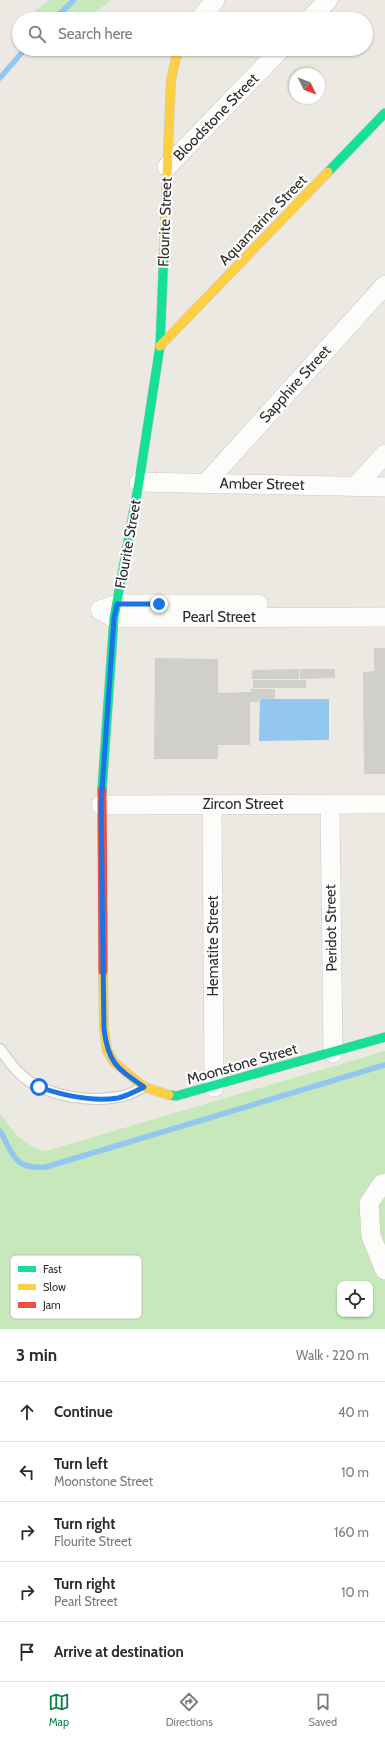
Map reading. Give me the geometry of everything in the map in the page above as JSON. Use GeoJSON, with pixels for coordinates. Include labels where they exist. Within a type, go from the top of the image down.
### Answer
{"type":"FeatureCollection","features":[{"type":"Feature","properties":{"kind":"street"},"geometry":{"type":"LineString","coordinates":[[206,12],[215,0]]}},
{"type":"Feature","properties":{"kind":"street"},"geometry":{"type":"LineString","coordinates":[[317,12],[328,0]]}},
{"type":"Feature","properties":{"kind":"street","name":"Flourite Street"},"geometry":{"type":"LineString","coordinates":[[114,1062],[107,1050],[104,1029],[101,805],[116,611],[139,482],[160,346],[171,80],[176,56]]}},
{"type":"Feature","properties":{"kind":"street","name":"Bloodstone Street"},"geometry":{"type":"LineString","coordinates":[[168,167],[274,56]]}},
{"type":"Feature","properties":{"kind":"street","name":"Aquamarine Street"},"geometry":{"type":"LineString","coordinates":[[160,346],[385,113]]}},
{"type":"Feature","properties":{"kind":"street","name":"Sapphire Street"},"geometry":{"type":"LineString","coordinates":[[206,483],[385,285]]}},
{"type":"Feature","properties":{"kind":"street"},"geometry":{"type":"LineString","coordinates":[[356,486],[385,454]]}},
{"type":"Feature","properties":{"kind":"street","name":"Amber Street"},"geometry":{"type":"LineString","coordinates":[[139,482],[385,487]]}},
{"type":"Feature","properties":{"kind":"street","name":"Pearl Street"},"geometry":{"type":"LineString","coordinates":[[116,611],[385,604]]}},
{"type":"Feature","properties":{"kind":"street","name":"Pearl Street"},"geometry":{"type":"LineString","coordinates":[[116,611],[385,617]]}},
{"type":"Feature","properties":{"kind":"street","name":"Hematite Street"},"geometry":{"type":"LineString","coordinates":[[212,804],[214,1087]]}},
{"type":"Feature","properties":{"kind":"street","name":"Peridot Street"},"geometry":{"type":"LineString","coordinates":[[330,804],[333,1052]]}},
{"type":"Feature","properties":{"kind":"street","name":"Zircon Street"},"geometry":{"type":"LineString","coordinates":[[101,805],[385,804]]}},
{"type":"Feature","properties":{"kind":"street","name":"Moonstone Street"},"geometry":{"type":"LineString","coordinates":[[114,1062],[144,1087],[161,1094],[176,1096],[214,1087],[385,1037]]}},
{"type":"Feature","properties":{"kind":"street"},"geometry":{"type":"LineString","coordinates":[[385,1183],[382,1184],[369,1203],[371,1236],[385,1270]]}},
{"type":"Feature","properties":{"kind":"lane"},"geometry":{"type":"LineString","coordinates":[[0,1049],[11,1064],[26,1079],[39,1087],[59,1094],[94,1099],[114,1098],[144,1087]]}},
{"type":"Feature","properties":{"kind":"green space"},"geometry":{"type":"Polygon","coordinates":[[[49,0],[111,0],[96,12],[34,12],[49,0]]]}},
{"type":"Feature","properties":{"kind":"green space"},"geometry":{"type":"Polygon","coordinates":[[[385,1051],[385,1329],[0,1329],[0,1113],[14,1132],[31,1146],[46,1151],[385,1051]]]}},
{"type":"Feature","properties":{"kind":"water"},"geometry":{"type":"Polygon","coordinates":[[[260,699],[329,699],[329,740],[259,741],[260,699]]]}},
{"type":"Feature","properties":{"kind":"building"},"geometry":{"type":"Polygon","coordinates":[[[374,648],[385,648],[385,774],[364,774],[363,672],[374,671],[374,648]]]}},
{"type":"Feature","properties":{"kind":"building"},"geometry":{"type":"Polygon","coordinates":[[[155,658],[218,659],[218,693],[251,692],[251,689],[275,689],[275,699],[259,699],[259,702],[250,702],[250,745],[218,745],[218,759],[154,759],[155,658]]]}},
{"type":"Feature","properties":{"kind":"building"},"geometry":{"type":"Polygon","coordinates":[[[299,669],[299,679],[252,679],[252,670],[299,669]]]}},
{"type":"Feature","properties":{"kind":"building"},"geometry":{"type":"Polygon","coordinates":[[[300,669],[335,669],[335,678],[300,679],[300,669]]]}},
{"type":"Feature","properties":{"kind":"building"},"geometry":{"type":"Polygon","coordinates":[[[253,680],[306,680],[306,688],[253,688],[253,680]]]}},
{"type":"Feature","properties":{"kind":"waterway"},"geometry":{"type":"LineString","coordinates":[[61,12],[74,0]]}},
{"type":"Feature","properties":{"kind":"waterway"},"geometry":{"type":"LineString","coordinates":[[0,78],[19,56]]}},
{"type":"Feature","properties":{"kind":"waterway"},"geometry":{"type":"LineString","coordinates":[[0,1131],[12,1154],[21,1163],[27,1166],[46,1167],[385,1065]]}},
{"type":"Feature","properties":{"kind":"traffic: fast"},"geometry":{"type":"LineString","coordinates":[[328,172],[385,113]]}},
{"type":"Feature","properties":{"kind":"traffic: fast"},"geometry":{"type":"LineString","coordinates":[[102,790],[114,618],[139,482],[160,346],[164,248]]}},
{"type":"Feature","properties":{"kind":"traffic: fast"},"geometry":{"type":"LineString","coordinates":[[169,1095],[176,1096],[385,1037]]}},
{"type":"Feature","properties":{"kind":"traffic: slow"},"geometry":{"type":"LineString","coordinates":[[164,248],[171,80],[176,56]]}},
{"type":"Feature","properties":{"kind":"traffic: slow"},"geometry":{"type":"LineString","coordinates":[[160,346],[328,172]]}},
{"type":"Feature","properties":{"kind":"traffic: slow"},"geometry":{"type":"LineString","coordinates":[[103,971],[104,1029],[107,1050],[114,1062],[144,1087],[169,1095]]}},
{"type":"Feature","properties":{"kind":"traffic: jam"},"geometry":{"type":"LineString","coordinates":[[102,790],[103,971]]}},
{"type":"Feature","properties":{"kind":"route"},"geometry":{"type":"LineString","coordinates":[[39,1087],[59,1094],[94,1099],[120,1097],[144,1087],[130,1077],[114,1062],[107,1050],[104,1029],[101,805],[114,618],[117,604],[159,604]]}}]}
